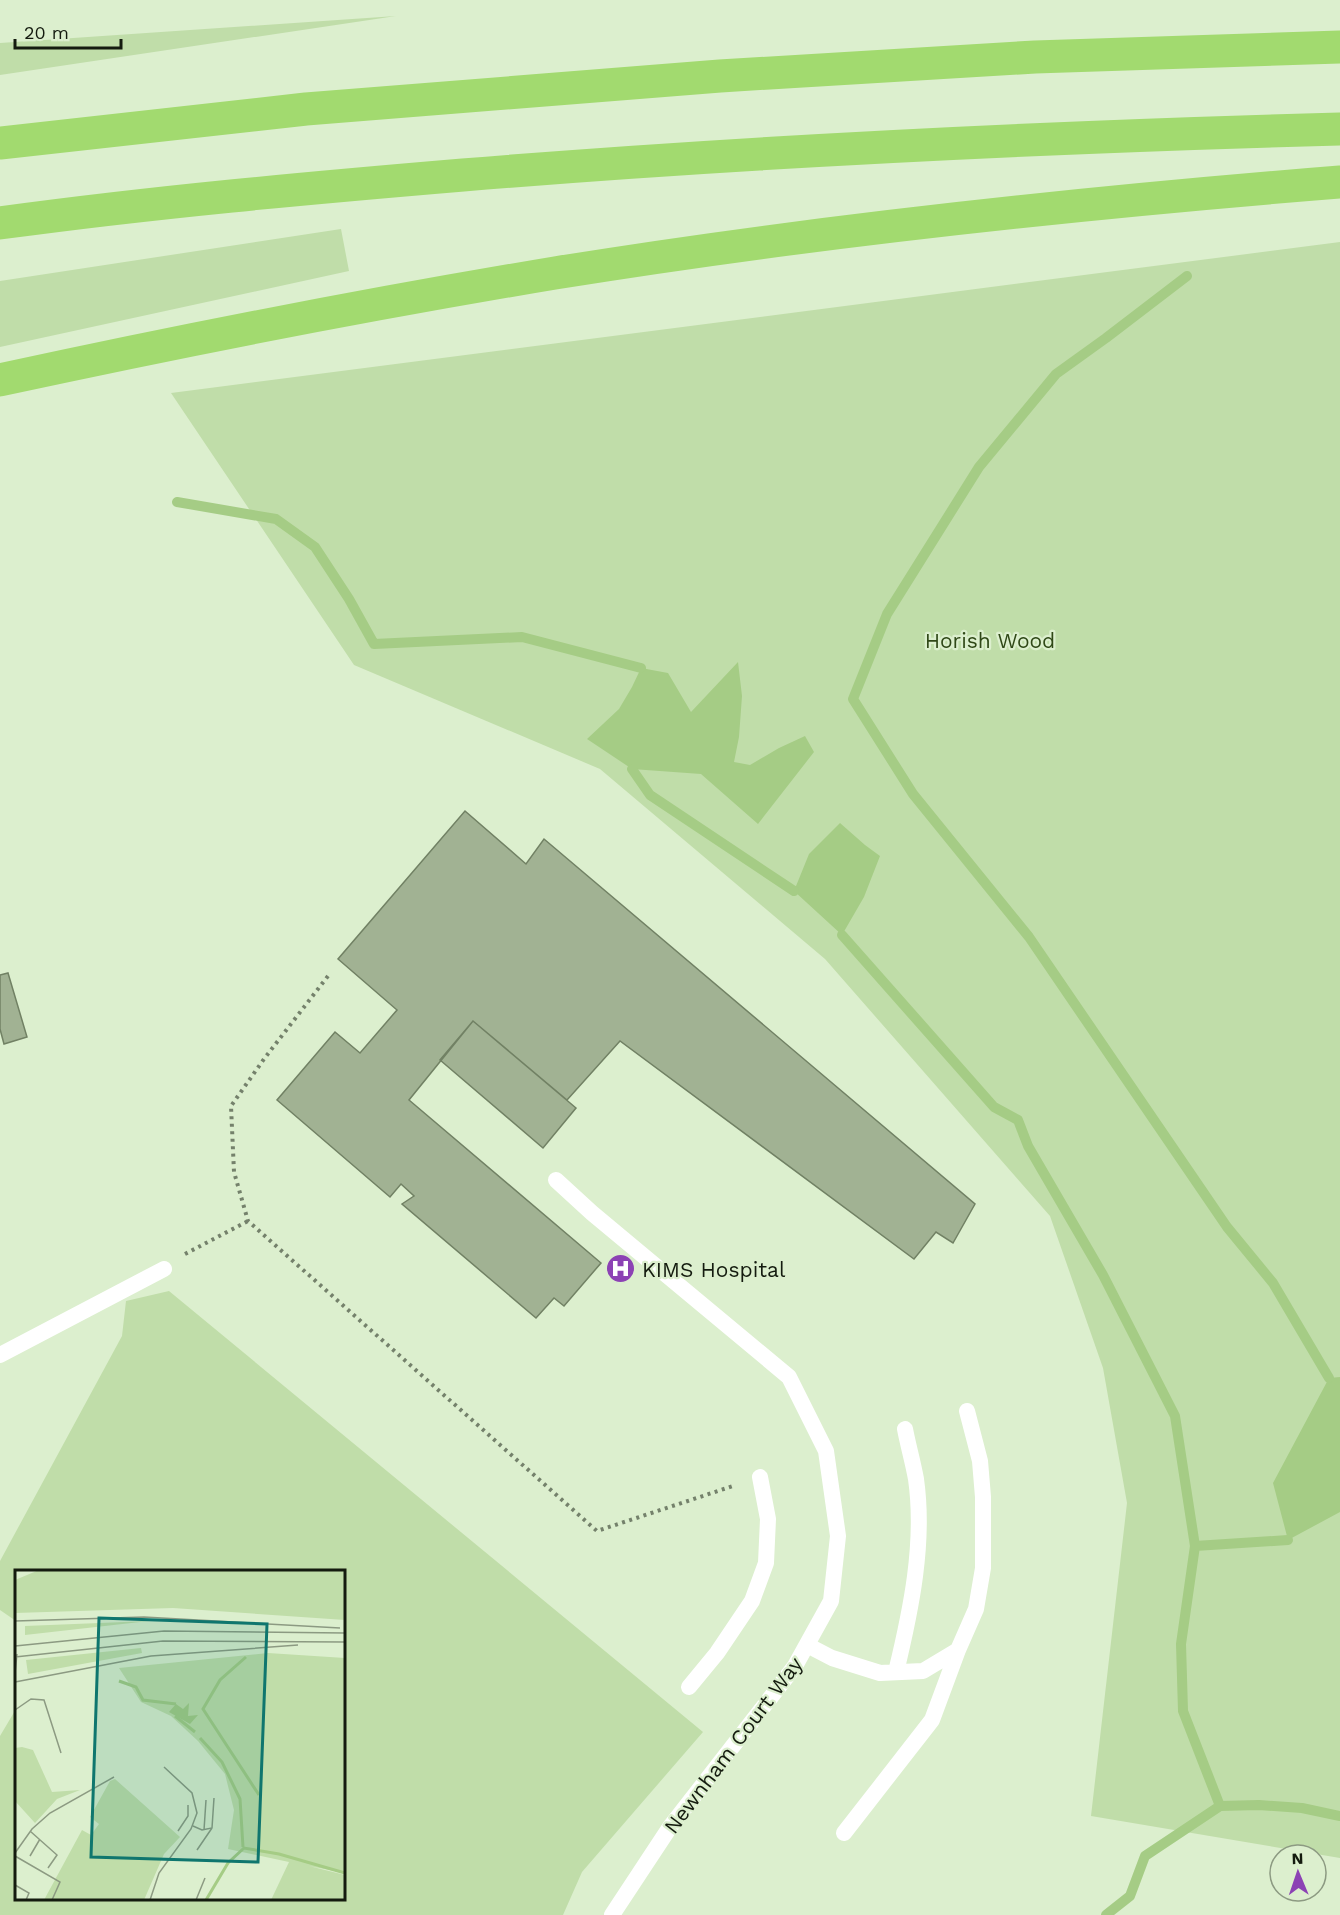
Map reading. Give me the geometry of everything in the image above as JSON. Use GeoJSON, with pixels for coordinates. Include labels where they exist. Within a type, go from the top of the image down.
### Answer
{"type":"FeatureCollection","features":[{"type":"Feature","properties":{"kind":"highway"},"geometry":{"type":"LineString","coordinates":[[0,143],[306,108],[708,77],[1035,57],[1340,47]]}},
{"type":"Feature","properties":{"kind":"highway"},"geometry":{"type":"LineString","coordinates":[[0,223],[341,185],[645,161],[1148,134],[1340,129]]}},
{"type":"Feature","properties":{"kind":"highway"},"geometry":{"type":"LineString","coordinates":[[0,380],[191,339],[422,296],[727,248],[1182,195],[1340,182]]}},
{"type":"Feature","properties":{"kind":"lane","name":"Newnham Court Way"},"geometry":{"type":"LineString","coordinates":[[556,1180],[592,1213],[789,1377],[825,1451],[838,1536],[831,1601],[795,1666],[670,1827],[612,1915]]}},
{"type":"Feature","properties":{"kind":"lane"},"geometry":{"type":"LineString","coordinates":[[0,1355],[164,1269]]}},
{"type":"Feature","properties":{"kind":"lane"},"geometry":{"type":"LineString","coordinates":[[844,1833],[932,1720],[976,1609],[983,1568],[983,1497],[980,1461],[967,1411]]}},
{"type":"Feature","properties":{"kind":"lane"},"geometry":{"type":"LineString","coordinates":[[896,1672],[909,1618],[917,1555],[916,1479],[905,1429]]}},
{"type":"Feature","properties":{"kind":"lane"},"geometry":{"type":"LineString","coordinates":[[689,1687],[717,1653],[752,1601],[766,1563],[768,1519],[760,1477]]}},
{"type":"Feature","properties":{"kind":"lane"},"geometry":{"type":"LineString","coordinates":[[807,1645],[832,1658],[880,1673],[923,1671],[958,1650]]}},
{"type":"Feature","properties":{"kind":"path"},"geometry":{"type":"LineString","coordinates":[[328,976],[231,1106],[234,1172],[248,1221],[597,1531],[760,1477]]}},
{"type":"Feature","properties":{"kind":"path"},"geometry":{"type":"LineString","coordinates":[[164,1269],[171,1262],[248,1221]]}},
{"type":"Feature","properties":{"kind":"green space"},"geometry":{"type":"Polygon","coordinates":[[[396,16],[0,75],[0,43],[396,16]]]}},
{"type":"Feature","properties":{"kind":"green space"},"geometry":{"type":"Polygon","coordinates":[[[341,229],[349,271],[0,347],[0,281],[341,229]]]}},
{"type":"Feature","properties":{"kind":"green space","name":"Horish Wood"},"geometry":{"type":"Polygon","coordinates":[[[1340,242],[1340,1858],[1328,1856],[1328,1843],[1268,1843],[1268,1846],[1091,1816],[1127,1503],[1103,1368],[1050,1216],[825,959],[600,769],[354,665],[171,393],[1340,242]]]}},
{"type":"Feature","properties":{"kind":"green space"},"geometry":{"type":"Polygon","coordinates":[[[169,1291],[703,1732],[582,1872],[563,1915],[0,1915],[0,1736],[15,1711],[15,1900],[345,1900],[345,1570],[15,1570],[15,1620],[0,1610],[0,1561],[122,1336],[126,1301],[169,1291]]]}},
{"type":"Feature","properties":{"kind":"shaded area"},"geometry":{"type":"Polygon","coordinates":[[[738,662],[742,696],[739,737],[734,762],[750,765],[805,736],[814,752],[758,824],[701,774],[632,769],[587,739],[619,709],[641,668],[668,673],[691,712],[738,662]]]}},
{"type":"Feature","properties":{"kind":"shaded area"},"geometry":{"type":"Polygon","coordinates":[[[840,823],[880,856],[864,897],[842,935],[794,891],[809,854],[840,823]]]}},
{"type":"Feature","properties":{"kind":"shaded area"},"geometry":{"type":"Polygon","coordinates":[[[1340,1377],[1340,1512],[1288,1540],[1273,1483],[1329,1378],[1340,1377]]]}},
{"type":"Feature","properties":{"kind":"building"},"geometry":{"type":"Polygon","coordinates":[[[465,811],[526,864],[544,839],[975,1204],[953,1243],[936,1232],[914,1259],[620,1041],[567,1100],[473,1021],[409,1100],[601,1263],[564,1306],[554,1298],[536,1318],[402,1204],[414,1196],[401,1184],[390,1197],[277,1100],[335,1032],[360,1053],[397,1010],[338,959],[465,811]]]}},
{"type":"Feature","properties":{"kind":"building"},"geometry":{"type":"Polygon","coordinates":[[[8,973],[27,1037],[4,1044],[0,1029],[0,975],[8,973]]]}},
{"type":"Feature","properties":{"kind":"building"},"geometry":{"type":"Polygon","coordinates":[[[473,1021],[576,1108],[543,1148],[440,1060],[473,1021]]]}},
{"type":"Feature","properties":{"kind":"waterway"},"geometry":{"type":"LineString","coordinates":[[1187,276],[1056,374],[979,467],[887,614],[853,699],[913,794],[1029,937],[1227,1227],[1273,1283],[1329,1378]]}},
{"type":"Feature","properties":{"kind":"waterway"},"geometry":{"type":"LineString","coordinates":[[177,502],[276,519],[315,547],[349,599],[374,644],[522,637],[641,668]]}},
{"type":"Feature","properties":{"kind":"waterway"},"geometry":{"type":"LineString","coordinates":[[632,769],[650,795],[794,891]]}},
{"type":"Feature","properties":{"kind":"waterway"},"geometry":{"type":"LineString","coordinates":[[842,935],[994,1107],[1018,1120],[1028,1146],[1103,1275],[1175,1416],[1195,1546],[1181,1644],[1183,1711],[1220,1806]]}},
{"type":"Feature","properties":{"kind":"waterway"},"geometry":{"type":"LineString","coordinates":[[1195,1546],[1288,1540]]}},
{"type":"Feature","properties":{"kind":"waterway"},"geometry":{"type":"LineString","coordinates":[[1106,1915],[1130,1896],[1145,1856],[1220,1806],[1259,1805],[1302,1808],[1340,1816]]}},
{"type":"Feature","properties":{"kind":"place","name":"KIMS Hospital"},"geometry":{"type":"Point","coordinates":[621,1269]}}]}
